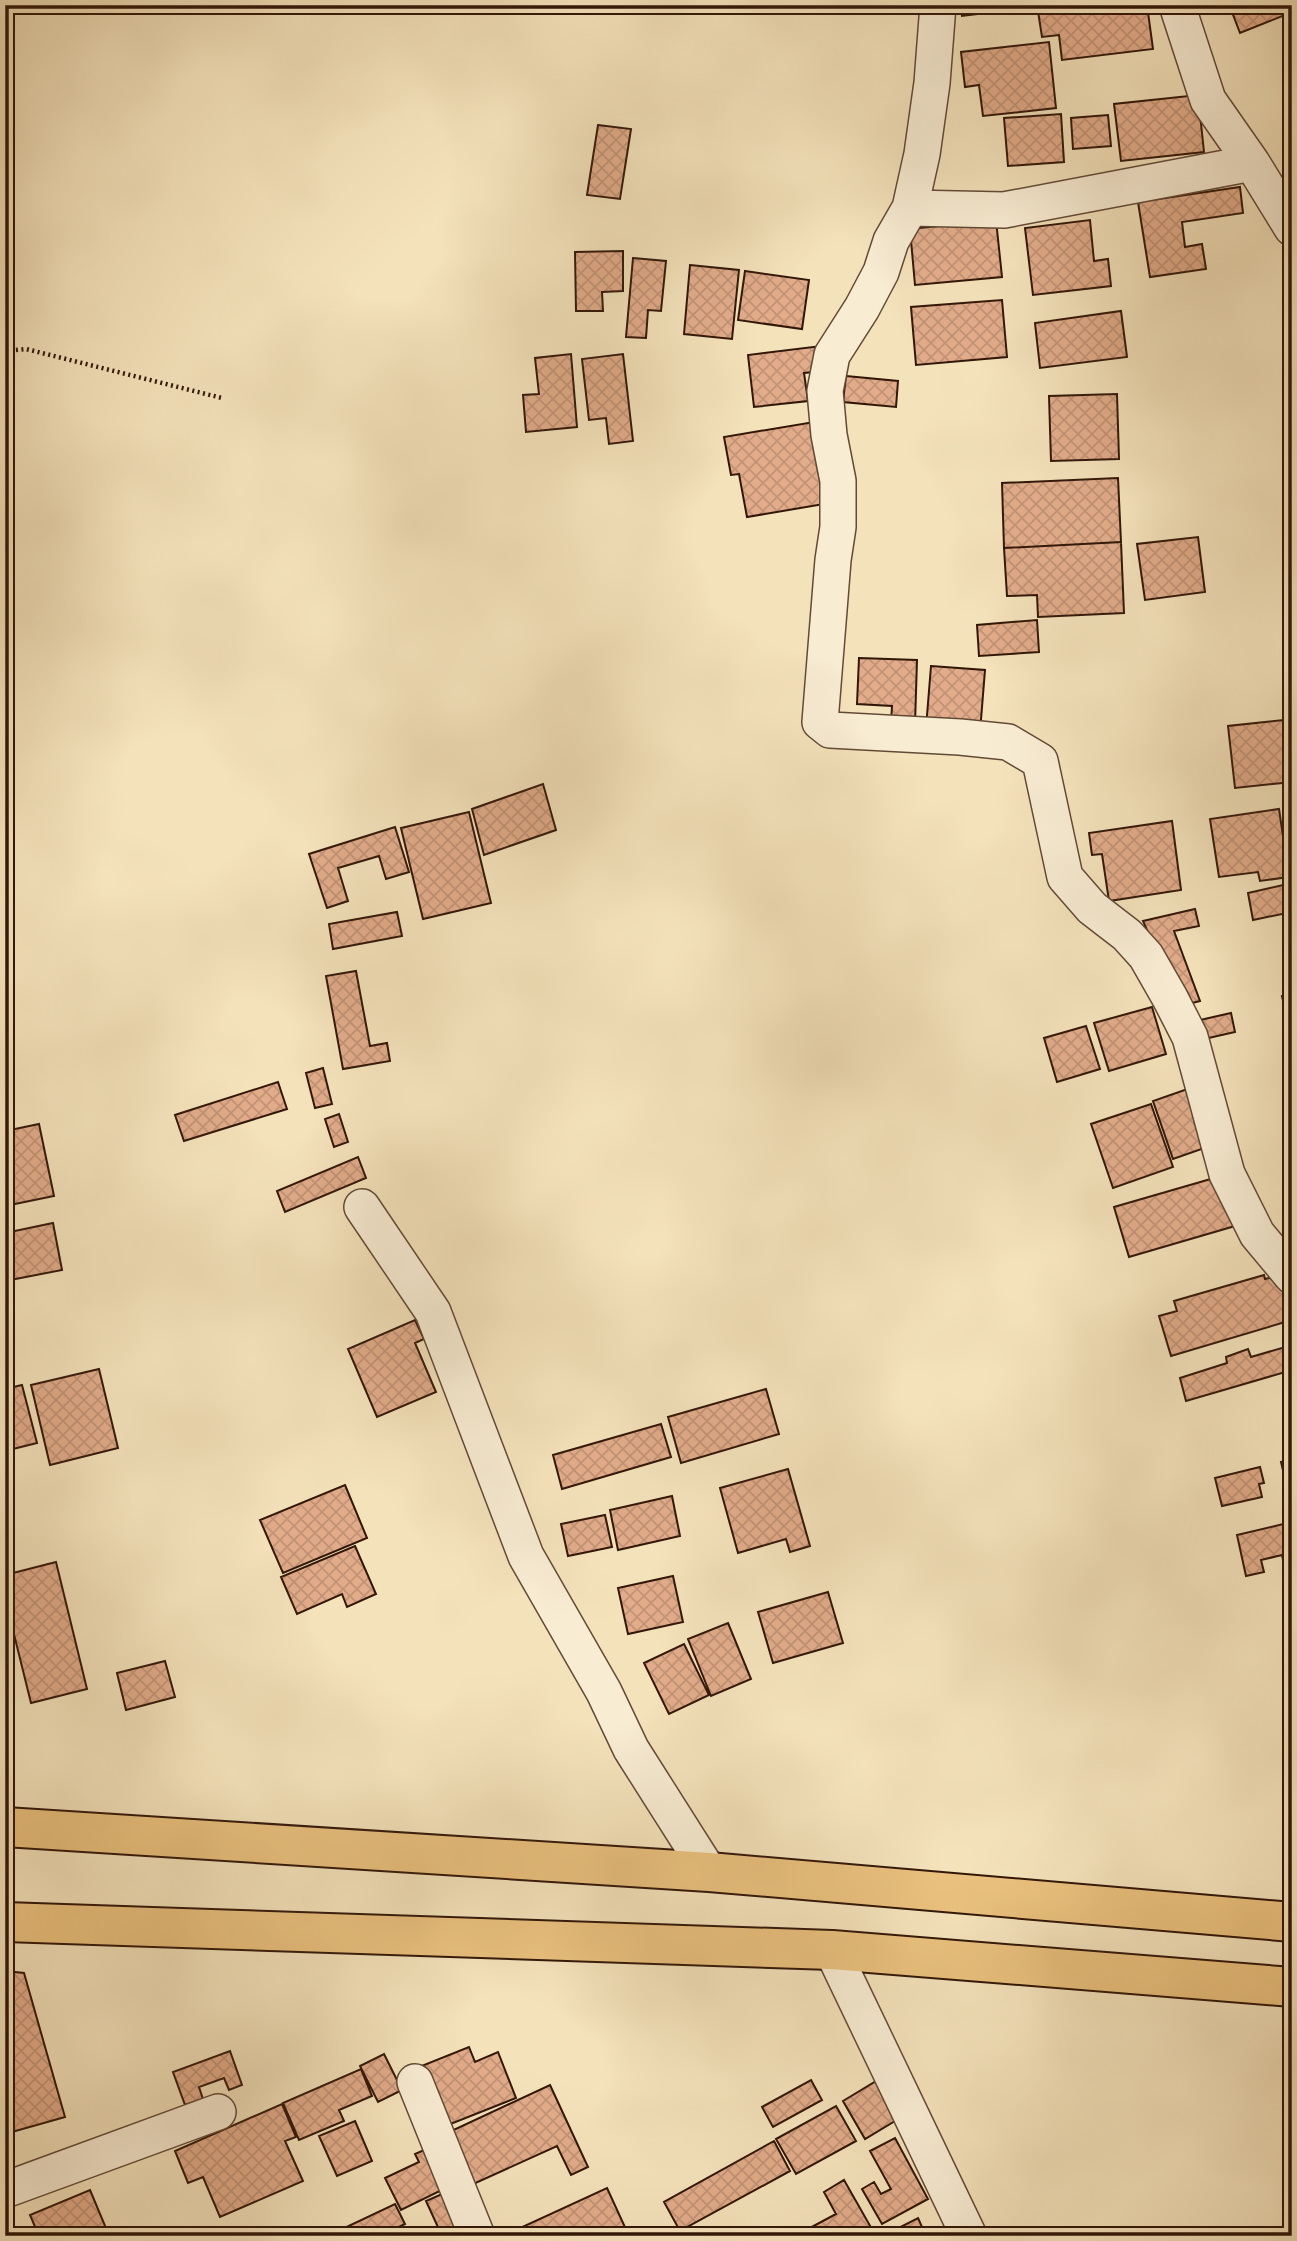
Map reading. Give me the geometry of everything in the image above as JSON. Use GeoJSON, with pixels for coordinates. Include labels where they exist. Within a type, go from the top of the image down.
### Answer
{"type":"FeatureCollection","features":[{"type":"Feature","properties":{"kind":"main road"},"geometry":{"type":"LineString","coordinates":[[5,1827],[709,1872],[1292,1922]]}},
{"type":"Feature","properties":{"kind":"main road"},"geometry":{"type":"LineString","coordinates":[[5,1922],[832,1950],[1292,1987]]}},
{"type":"Feature","properties":{"kind":"street"},"geometry":{"type":"LineString","coordinates":[[937,5],[931,95],[910,208],[891,241],[881,272],[862,309],[832,355],[825,391],[829,435],[838,481],[838,527],[820,722],[830,730],[1008,742],[1040,761],[1065,877],[1092,908],[1127,935],[1146,956],[1170,998],[1189,1037],[1227,1174],[1257,1234],[1292,1276]]}},
{"type":"Feature","properties":{"kind":"street"},"geometry":{"type":"LineString","coordinates":[[1177,5],[1208,100],[1252,163],[1292,228]]}},
{"type":"Feature","properties":{"kind":"street"},"geometry":{"type":"LineString","coordinates":[[910,208],[1004,210],[1252,163]]}},
{"type":"Feature","properties":{"kind":"street"},"geometry":{"type":"LineString","coordinates":[[362,1207],[433,1312],[526,1556],[604,1692],[631,1749],[709,1872]]}},
{"type":"Feature","properties":{"kind":"street"},"geometry":{"type":"LineString","coordinates":[[832,1950],[969,2236]]}},
{"type":"Feature","properties":{"kind":"street"},"geometry":{"type":"LineString","coordinates":[[415,2082],[477,2236]]}},
{"type":"Feature","properties":{"kind":"street"},"geometry":{"type":"LineString","coordinates":[[5,2190],[218,2112]]}},
{"type":"Feature","properties":{"kind":"path"},"geometry":{"type":"LineString","coordinates":[[5,351],[26,349],[222,398]]}},
{"type":"Feature","properties":{"kind":"building"},"geometry":{"type":"Polygon","coordinates":[[[961,5],[1019,5],[1019,9],[962,16],[961,5]]]}},
{"type":"Feature","properties":{"kind":"building"},"geometry":{"type":"Polygon","coordinates":[[[1037,5],[1147,5],[1153,49],[1062,60],[1059,35],[1042,37],[1037,5]]]}},
{"type":"Feature","properties":{"kind":"building"},"geometry":{"type":"Polygon","coordinates":[[[1248,5],[1287,5],[1290,13],[1240,33],[1232,12],[1248,5]]]}},
{"type":"Feature","properties":{"kind":"building"},"geometry":{"type":"Polygon","coordinates":[[[1049,42],[1056,108],[983,116],[979,85],[965,87],[961,52],[1049,42]]]}},
{"type":"Feature","properties":{"kind":"building"},"geometry":{"type":"Polygon","coordinates":[[[1198,95],[1204,152],[1121,161],[1114,104],[1198,95]]]}},
{"type":"Feature","properties":{"kind":"building"},"geometry":{"type":"Polygon","coordinates":[[[1061,114],[1064,162],[1008,166],[1004,118],[1061,114]]]}},
{"type":"Feature","properties":{"kind":"building"},"geometry":{"type":"Polygon","coordinates":[[[1108,115],[1111,146],[1073,149],[1071,118],[1108,115]]]}},
{"type":"Feature","properties":{"kind":"building"},"geometry":{"type":"Polygon","coordinates":[[[598,125],[631,129],[620,199],[587,195],[598,125]]]}},
{"type":"Feature","properties":{"kind":"building"},"geometry":{"type":"Polygon","coordinates":[[[1240,187],[1243,213],[1182,222],[1185,247],[1202,244],[1206,269],[1150,277],[1138,202],[1240,187]]]}},
{"type":"Feature","properties":{"kind":"building"},"geometry":{"type":"Polygon","coordinates":[[[996,220],[1002,277],[915,285],[910,229],[996,220]]]}},
{"type":"Feature","properties":{"kind":"building"},"geometry":{"type":"Polygon","coordinates":[[[1090,220],[1094,261],[1108,259],[1111,286],[1033,295],[1025,228],[1090,220]]]}},
{"type":"Feature","properties":{"kind":"building"},"geometry":{"type":"Polygon","coordinates":[[[623,251],[623,291],[602,292],[603,311],[576,311],[575,252],[623,251]]]}},
{"type":"Feature","properties":{"kind":"building"},"geometry":{"type":"Polygon","coordinates":[[[633,258],[666,261],[661,311],[648,310],[646,338],[626,337],[633,258]]]}},
{"type":"Feature","properties":{"kind":"building"},"geometry":{"type":"Polygon","coordinates":[[[690,265],[739,270],[732,339],[684,334],[690,265]]]}},
{"type":"Feature","properties":{"kind":"building"},"geometry":{"type":"Polygon","coordinates":[[[745,271],[809,280],[802,329],[738,320],[745,271]]]}},
{"type":"Feature","properties":{"kind":"building"},"geometry":{"type":"Polygon","coordinates":[[[1002,300],[1007,357],[916,365],[911,307],[1002,300]]]}},
{"type":"Feature","properties":{"kind":"building"},"geometry":{"type":"Polygon","coordinates":[[[1121,311],[1127,357],[1040,368],[1035,323],[1121,311]]]}},
{"type":"Feature","properties":{"kind":"building"},"geometry":{"type":"Polygon","coordinates":[[[821,346],[824,371],[804,373],[808,401],[754,407],[748,355],[821,346]]]}},
{"type":"Feature","properties":{"kind":"building"},"geometry":{"type":"Polygon","coordinates":[[[571,354],[577,427],[526,432],[523,395],[539,394],[535,358],[571,354]]]}},
{"type":"Feature","properties":{"kind":"building"},"geometry":{"type":"Polygon","coordinates":[[[623,354],[633,441],[609,444],[606,418],[589,420],[582,359],[623,354]]]}},
{"type":"Feature","properties":{"kind":"building"},"geometry":{"type":"Polygon","coordinates":[[[846,376],[898,381],[896,407],[843,402],[846,376]]]}},
{"type":"Feature","properties":{"kind":"building"},"geometry":{"type":"Polygon","coordinates":[[[1117,394],[1119,459],[1051,461],[1049,396],[1117,394]]]}},
{"type":"Feature","properties":{"kind":"building"},"geometry":{"type":"Polygon","coordinates":[[[820,421],[812,435],[824,504],[747,517],[739,474],[731,475],[724,437],[820,421]]]}},
{"type":"Feature","properties":{"kind":"building"},"geometry":{"type":"Polygon","coordinates":[[[1118,478],[1121,542],[1004,548],[1002,483],[1118,478]]]}},
{"type":"Feature","properties":{"kind":"building"},"geometry":{"type":"Polygon","coordinates":[[[1198,537],[1205,592],[1145,600],[1137,544],[1198,537]]]}},
{"type":"Feature","properties":{"kind":"building"},"geometry":{"type":"Polygon","coordinates":[[[1121,542],[1124,613],[1038,617],[1037,595],[1007,596],[1004,548],[1121,542]]]}},
{"type":"Feature","properties":{"kind":"building"},"geometry":{"type":"Polygon","coordinates":[[[1037,620],[1039,652],[979,656],[977,625],[1037,620]]]}},
{"type":"Feature","properties":{"kind":"building"},"geometry":{"type":"Polygon","coordinates":[[[859,658],[917,660],[915,724],[891,723],[892,706],[857,704],[859,658]]]}},
{"type":"Feature","properties":{"kind":"building"},"geometry":{"type":"Polygon","coordinates":[[[931,666],[985,670],[980,732],[926,728],[931,666]]]}},
{"type":"Feature","properties":{"kind":"building"},"geometry":{"type":"Polygon","coordinates":[[[1292,719],[1292,782],[1235,788],[1228,726],[1292,719]]]}},
{"type":"Feature","properties":{"kind":"building"},"geometry":{"type":"Polygon","coordinates":[[[543,784],[556,830],[484,855],[472,809],[543,784]]]}},
{"type":"Feature","properties":{"kind":"building"},"geometry":{"type":"Polygon","coordinates":[[[1279,809],[1289,877],[1260,881],[1258,872],[1219,877],[1210,819],[1279,809]]]}},
{"type":"Feature","properties":{"kind":"building"},"geometry":{"type":"Polygon","coordinates":[[[469,812],[491,903],[423,919],[401,828],[469,812]]]}},
{"type":"Feature","properties":{"kind":"building"},"geometry":{"type":"Polygon","coordinates":[[[1172,821],[1181,890],[1109,901],[1102,854],[1092,855],[1089,833],[1172,821]]]}},
{"type":"Feature","properties":{"kind":"building"},"geometry":{"type":"Polygon","coordinates":[[[395,827],[409,872],[386,879],[379,856],[338,868],[348,901],[327,908],[309,854],[395,827]]]}},
{"type":"Feature","properties":{"kind":"building"},"geometry":{"type":"Polygon","coordinates":[[[1292,883],[1292,912],[1253,920],[1248,893],[1292,883]]]}},
{"type":"Feature","properties":{"kind":"building"},"geometry":{"type":"Polygon","coordinates":[[[1195,909],[1199,926],[1174,931],[1200,1001],[1180,1006],[1143,921],[1195,909]]]}},
{"type":"Feature","properties":{"kind":"building"},"geometry":{"type":"Polygon","coordinates":[[[397,912],[402,936],[333,949],[329,924],[397,912]]]}},
{"type":"Feature","properties":{"kind":"building"},"geometry":{"type":"Polygon","coordinates":[[[356,971],[370,1046],[387,1043],[390,1061],[343,1069],[326,976],[356,971]]]}},
{"type":"Feature","properties":{"kind":"building"},"geometry":{"type":"Polygon","coordinates":[[[1292,994],[1292,1042],[1282,996],[1292,994]]]}},
{"type":"Feature","properties":{"kind":"building"},"geometry":{"type":"Polygon","coordinates":[[[1152,1007],[1166,1054],[1109,1071],[1094,1023],[1152,1007]]]}},
{"type":"Feature","properties":{"kind":"building"},"geometry":{"type":"Polygon","coordinates":[[[1231,1013],[1235,1032],[1204,1039],[1200,1020],[1231,1013]]]}},
{"type":"Feature","properties":{"kind":"building"},"geometry":{"type":"Polygon","coordinates":[[[1086,1026],[1100,1069],[1057,1082],[1044,1038],[1086,1026]]]}},
{"type":"Feature","properties":{"kind":"building"},"geometry":{"type":"Polygon","coordinates":[[[323,1068],[332,1104],[315,1108],[306,1073],[323,1068]]]}},
{"type":"Feature","properties":{"kind":"building"},"geometry":{"type":"Polygon","coordinates":[[[278,1082],[287,1109],[184,1141],[175,1115],[278,1082]]]}},
{"type":"Feature","properties":{"kind":"building"},"geometry":{"type":"Polygon","coordinates":[[[1196,1086],[1216,1144],[1173,1159],[1153,1101],[1196,1086]]]}},
{"type":"Feature","properties":{"kind":"building"},"geometry":{"type":"Polygon","coordinates":[[[1151,1104],[1173,1167],[1113,1188],[1091,1124],[1151,1104]]]}},
{"type":"Feature","properties":{"kind":"building"},"geometry":{"type":"Polygon","coordinates":[[[339,1114],[348,1142],[334,1147],[325,1119],[339,1114]]]}},
{"type":"Feature","properties":{"kind":"building"},"geometry":{"type":"Polygon","coordinates":[[[39,1124],[54,1196],[5,1206],[5,1131],[39,1124]]]}},
{"type":"Feature","properties":{"kind":"building"},"geometry":{"type":"Polygon","coordinates":[[[358,1157],[366,1178],[285,1212],[277,1191],[358,1157]]]}},
{"type":"Feature","properties":{"kind":"building"},"geometry":{"type":"Polygon","coordinates":[[[1221,1176],[1235,1226],[1129,1257],[1114,1207],[1221,1176]]]}},
{"type":"Feature","properties":{"kind":"building"},"geometry":{"type":"Polygon","coordinates":[[[53,1223],[62,1270],[5,1281],[5,1233],[53,1223]]]}},
{"type":"Feature","properties":{"kind":"building"},"geometry":{"type":"Polygon","coordinates":[[[1286,1274],[1292,1294],[1292,1320],[1171,1356],[1159,1316],[1177,1311],[1174,1301],[1264,1275],[1265,1279],[1286,1274]]]}},
{"type":"Feature","properties":{"kind":"building"},"geometry":{"type":"Polygon","coordinates":[[[415,1320],[424,1339],[415,1343],[436,1392],[377,1417],[348,1349],[415,1320]]]}},
{"type":"Feature","properties":{"kind":"building"},"geometry":{"type":"Polygon","coordinates":[[[1292,1345],[1292,1370],[1186,1401],[1180,1378],[1227,1363],[1226,1357],[1248,1349],[1251,1357],[1292,1345]]]}},
{"type":"Feature","properties":{"kind":"building"},"geometry":{"type":"Polygon","coordinates":[[[99,1369],[118,1448],[50,1465],[31,1385],[99,1369]]]}},
{"type":"Feature","properties":{"kind":"building"},"geometry":{"type":"Polygon","coordinates":[[[22,1385],[37,1443],[5,1451],[5,1389],[22,1385]]]}},
{"type":"Feature","properties":{"kind":"building"},"geometry":{"type":"Polygon","coordinates":[[[766,1389],[779,1434],[681,1463],[668,1417],[766,1389]]]}},
{"type":"Feature","properties":{"kind":"building"},"geometry":{"type":"Polygon","coordinates":[[[661,1424],[671,1457],[562,1489],[553,1455],[661,1424]]]}},
{"type":"Feature","properties":{"kind":"building"},"geometry":{"type":"Polygon","coordinates":[[[1292,1459],[1292,1494],[1289,1495],[1281,1462],[1292,1459]]]}},
{"type":"Feature","properties":{"kind":"building"},"geometry":{"type":"Polygon","coordinates":[[[1260,1467],[1264,1483],[1259,1484],[1262,1497],[1222,1506],[1215,1478],[1260,1467]]]}},
{"type":"Feature","properties":{"kind":"building"},"geometry":{"type":"Polygon","coordinates":[[[788,1469],[810,1546],[790,1552],[786,1539],[738,1553],[720,1488],[788,1469]]]}},
{"type":"Feature","properties":{"kind":"building"},"geometry":{"type":"Polygon","coordinates":[[[345,1485],[367,1538],[283,1573],[260,1520],[345,1485]]]}},
{"type":"Feature","properties":{"kind":"building"},"geometry":{"type":"Polygon","coordinates":[[[672,1496],[680,1536],[618,1550],[610,1510],[672,1496]]]}},
{"type":"Feature","properties":{"kind":"building"},"geometry":{"type":"Polygon","coordinates":[[[605,1515],[612,1547],[568,1556],[561,1524],[605,1515]]]}},
{"type":"Feature","properties":{"kind":"building"},"geometry":{"type":"Polygon","coordinates":[[[1292,1522],[1292,1578],[1287,1579],[1282,1555],[1261,1560],[1264,1572],[1246,1576],[1237,1535],[1292,1522]]]}},
{"type":"Feature","properties":{"kind":"building"},"geometry":{"type":"Polygon","coordinates":[[[355,1546],[376,1594],[347,1607],[342,1594],[297,1614],[281,1577],[355,1546]]]}},
{"type":"Feature","properties":{"kind":"building"},"geometry":{"type":"Polygon","coordinates":[[[56,1562],[87,1689],[31,1703],[5,1598],[5,1575],[56,1562]]]}},
{"type":"Feature","properties":{"kind":"building"},"geometry":{"type":"Polygon","coordinates":[[[673,1576],[683,1622],[628,1634],[618,1588],[673,1576]]]}},
{"type":"Feature","properties":{"kind":"building"},"geometry":{"type":"Polygon","coordinates":[[[828,1592],[843,1643],[773,1663],[758,1612],[828,1592]]]}},
{"type":"Feature","properties":{"kind":"building"},"geometry":{"type":"Polygon","coordinates":[[[728,1623],[751,1679],[711,1696],[688,1639],[728,1623]]]}},
{"type":"Feature","properties":{"kind":"building"},"geometry":{"type":"Polygon","coordinates":[[[684,1644],[709,1695],[669,1714],[644,1663],[684,1644]]]}},
{"type":"Feature","properties":{"kind":"building"},"geometry":{"type":"Polygon","coordinates":[[[165,1661],[175,1697],[126,1710],[117,1673],[165,1661]]]}},
{"type":"Feature","properties":{"kind":"building"},"geometry":{"type":"Polygon","coordinates":[[[5,1971],[24,1973],[65,2117],[5,2134],[5,1971]]]}},
{"type":"Feature","properties":{"kind":"building"},"geometry":{"type":"Polygon","coordinates":[[[469,2047],[475,2062],[498,2052],[516,2098],[443,2127],[419,2067],[469,2047]]]}},
{"type":"Feature","properties":{"kind":"building"},"geometry":{"type":"Polygon","coordinates":[[[230,2051],[242,2085],[229,2090],[224,2078],[199,2087],[203,2099],[185,2105],[173,2072],[230,2051]]]}},
{"type":"Feature","properties":{"kind":"building"},"geometry":{"type":"Polygon","coordinates":[[[384,2054],[402,2090],[378,2102],[360,2066],[384,2054]]]}},
{"type":"Feature","properties":{"kind":"building"},"geometry":{"type":"Polygon","coordinates":[[[361,2069],[372,2096],[339,2110],[344,2121],[299,2140],[283,2103],[361,2069]]]}},
{"type":"Feature","properties":{"kind":"building"},"geometry":{"type":"Polygon","coordinates":[[[811,2080],[822,2100],[773,2127],[762,2107],[811,2080]]]}},
{"type":"Feature","properties":{"kind":"building"},"geometry":{"type":"Polygon","coordinates":[[[878,2080],[900,2118],[865,2139],[843,2101],[878,2080]]]}},
{"type":"Feature","properties":{"kind":"building"},"geometry":{"type":"Polygon","coordinates":[[[550,2085],[588,2167],[571,2175],[557,2146],[469,2186],[445,2134],[550,2085]]]}},
{"type":"Feature","properties":{"kind":"building"},"geometry":{"type":"Polygon","coordinates":[[[282,2104],[296,2137],[285,2141],[303,2181],[220,2217],[203,2177],[188,2183],[175,2151],[282,2104]]]}},
{"type":"Feature","properties":{"kind":"building"},"geometry":{"type":"Polygon","coordinates":[[[836,2106],[856,2141],[796,2174],[776,2139],[836,2106]]]}},
{"type":"Feature","properties":{"kind":"building"},"geometry":{"type":"Polygon","coordinates":[[[355,2121],[372,2161],[337,2176],[319,2136],[355,2121]]]}},
{"type":"Feature","properties":{"kind":"building"},"geometry":{"type":"Polygon","coordinates":[[[895,2138],[928,2199],[882,2224],[862,2189],[874,2182],[881,2194],[891,2189],[870,2151],[895,2138]]]}},
{"type":"Feature","properties":{"kind":"building"},"geometry":{"type":"Polygon","coordinates":[[[774,2141],[790,2171],[680,2231],[664,2202],[774,2141]]]}},
{"type":"Feature","properties":{"kind":"building"},"geometry":{"type":"Polygon","coordinates":[[[431,2147],[450,2186],[401,2210],[385,2178],[419,2162],[415,2154],[431,2147]]]}},
{"type":"Feature","properties":{"kind":"building"},"geometry":{"type":"Polygon","coordinates":[[[844,2180],[873,2231],[863,2236],[812,2236],[808,2229],[836,2214],[824,2192],[844,2180]]]}},
{"type":"Feature","properties":{"kind":"building"},"geometry":{"type":"Polygon","coordinates":[[[607,2188],[629,2236],[503,2236],[607,2188]]]}},
{"type":"Feature","properties":{"kind":"building"},"geometry":{"type":"Polygon","coordinates":[[[90,2190],[108,2233],[101,2236],[39,2236],[30,2215],[90,2190]]]}},
{"type":"Feature","properties":{"kind":"building"},"geometry":{"type":"Polygon","coordinates":[[[449,2191],[470,2236],[442,2236],[426,2201],[449,2191]]]}},
{"type":"Feature","properties":{"kind":"building"},"geometry":{"type":"Polygon","coordinates":[[[395,2204],[405,2224],[380,2236],[340,2236],[338,2231],[395,2204]]]}},
{"type":"Feature","properties":{"kind":"building"},"geometry":{"type":"Polygon","coordinates":[[[918,2218],[926,2236],[883,2236],[918,2218]]]}}]}
